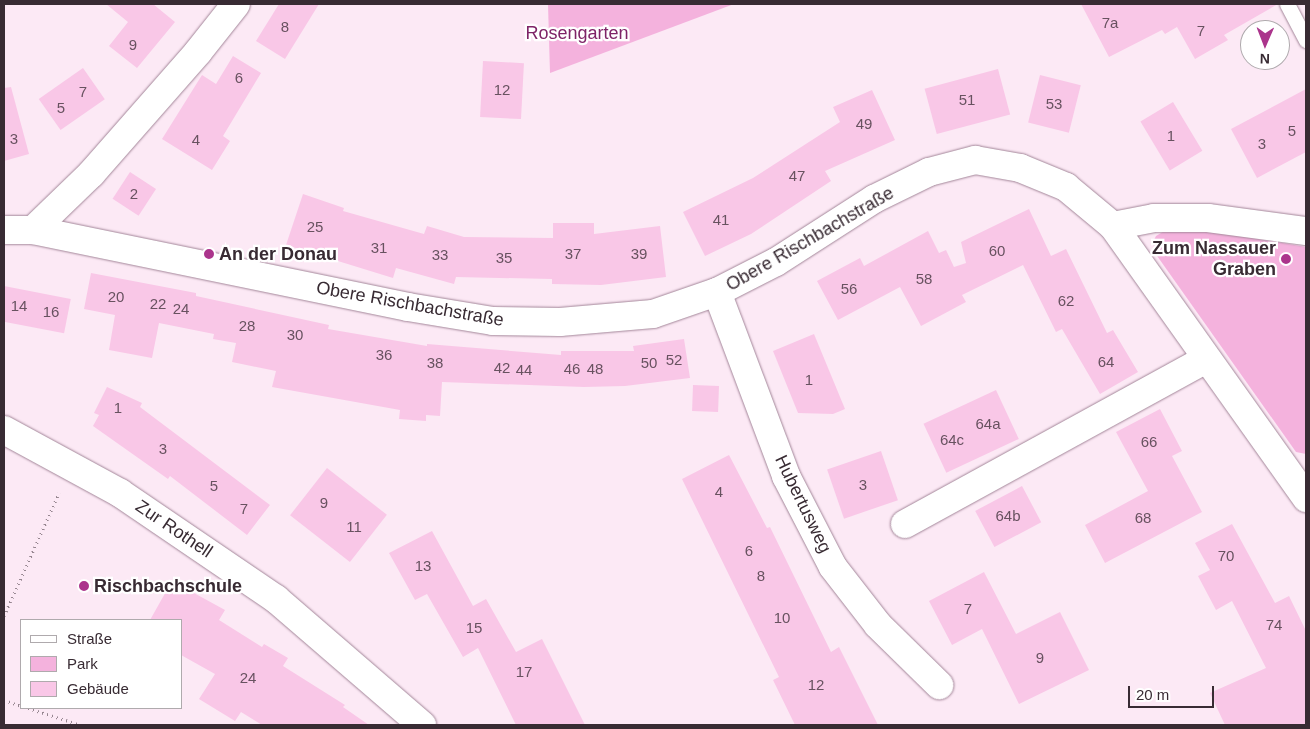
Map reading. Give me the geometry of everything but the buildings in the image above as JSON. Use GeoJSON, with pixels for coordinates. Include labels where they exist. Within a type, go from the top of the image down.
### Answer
{"type":"FeatureCollection","features":[{"type":"Feature","properties":{"kind":"street"},"geometry":{"type":"LineString","coordinates":[[32,230],[92,174],[198,52],[236,4]]}},
{"type":"Feature","properties":{"kind":"street","name":"Obere Rischbachstraße"},"geometry":{"type":"LineString","coordinates":[[4,230],[32,230],[408,307],[493,321],[560,322],[652,314],[718,292],[776,262],[874,199],[929,172],[975,160],[1020,168],[1066,187],[1113,226],[1306,498]]}},
{"type":"Feature","properties":{"kind":"street"},"geometry":{"type":"LineString","coordinates":[[1113,226],[1154,218],[1208,218],[1306,231]]}},
{"type":"Feature","properties":{"kind":"street","name":"Hubertusweg"},"geometry":{"type":"LineString","coordinates":[[718,292],[786,476],[833,567],[878,625],[939,685]]}},
{"type":"Feature","properties":{"kind":"street"},"geometry":{"type":"LineString","coordinates":[[905,524],[1206,359]]}},
{"type":"Feature","properties":{"kind":"street","name":"Zur Rothell"},"geometry":{"type":"LineString","coordinates":[[4,430],[120,493],[276,599],[422,725]]}},
{"type":"Feature","properties":{"kind":"lane"},"geometry":{"type":"LineString","coordinates":[[1287,4],[1306,40]]}},
{"type":"Feature","properties":{"kind":"path"},"geometry":{"type":"LineString","coordinates":[[4,616],[71,467]]}},
{"type":"Feature","properties":{"kind":"path"},"geometry":{"type":"LineString","coordinates":[[4,700],[20,706]]}},
{"type":"Feature","properties":{"kind":"path"},"geometry":{"type":"LineString","coordinates":[[31,709],[81,725]]}},
{"type":"Feature","properties":{"kind":"green space","name":"Rosengarten"},"geometry":{"type":"Polygon","coordinates":[[[548,4],[734,4],[550,73],[548,4]]]}},
{"type":"Feature","properties":{"kind":"green space"},"geometry":{"type":"Polygon","coordinates":[[[1201,229],[1306,247],[1306,454],[1296,452],[1155,253],[1153,242],[1156,236],[1166,230],[1201,229]]]}},
{"type":"Feature","properties":{"kind":"place","name":"An der Donau"},"geometry":{"type":"Point","coordinates":[209,254]}},
{"type":"Feature","properties":{"kind":"place","name":"Zum Nassauer Graben"},"geometry":{"type":"Point","coordinates":[1286,259]}},
{"type":"Feature","properties":{"kind":"place","name":"Rischbachschule"},"geometry":{"type":"Point","coordinates":[84,586]}}]}
